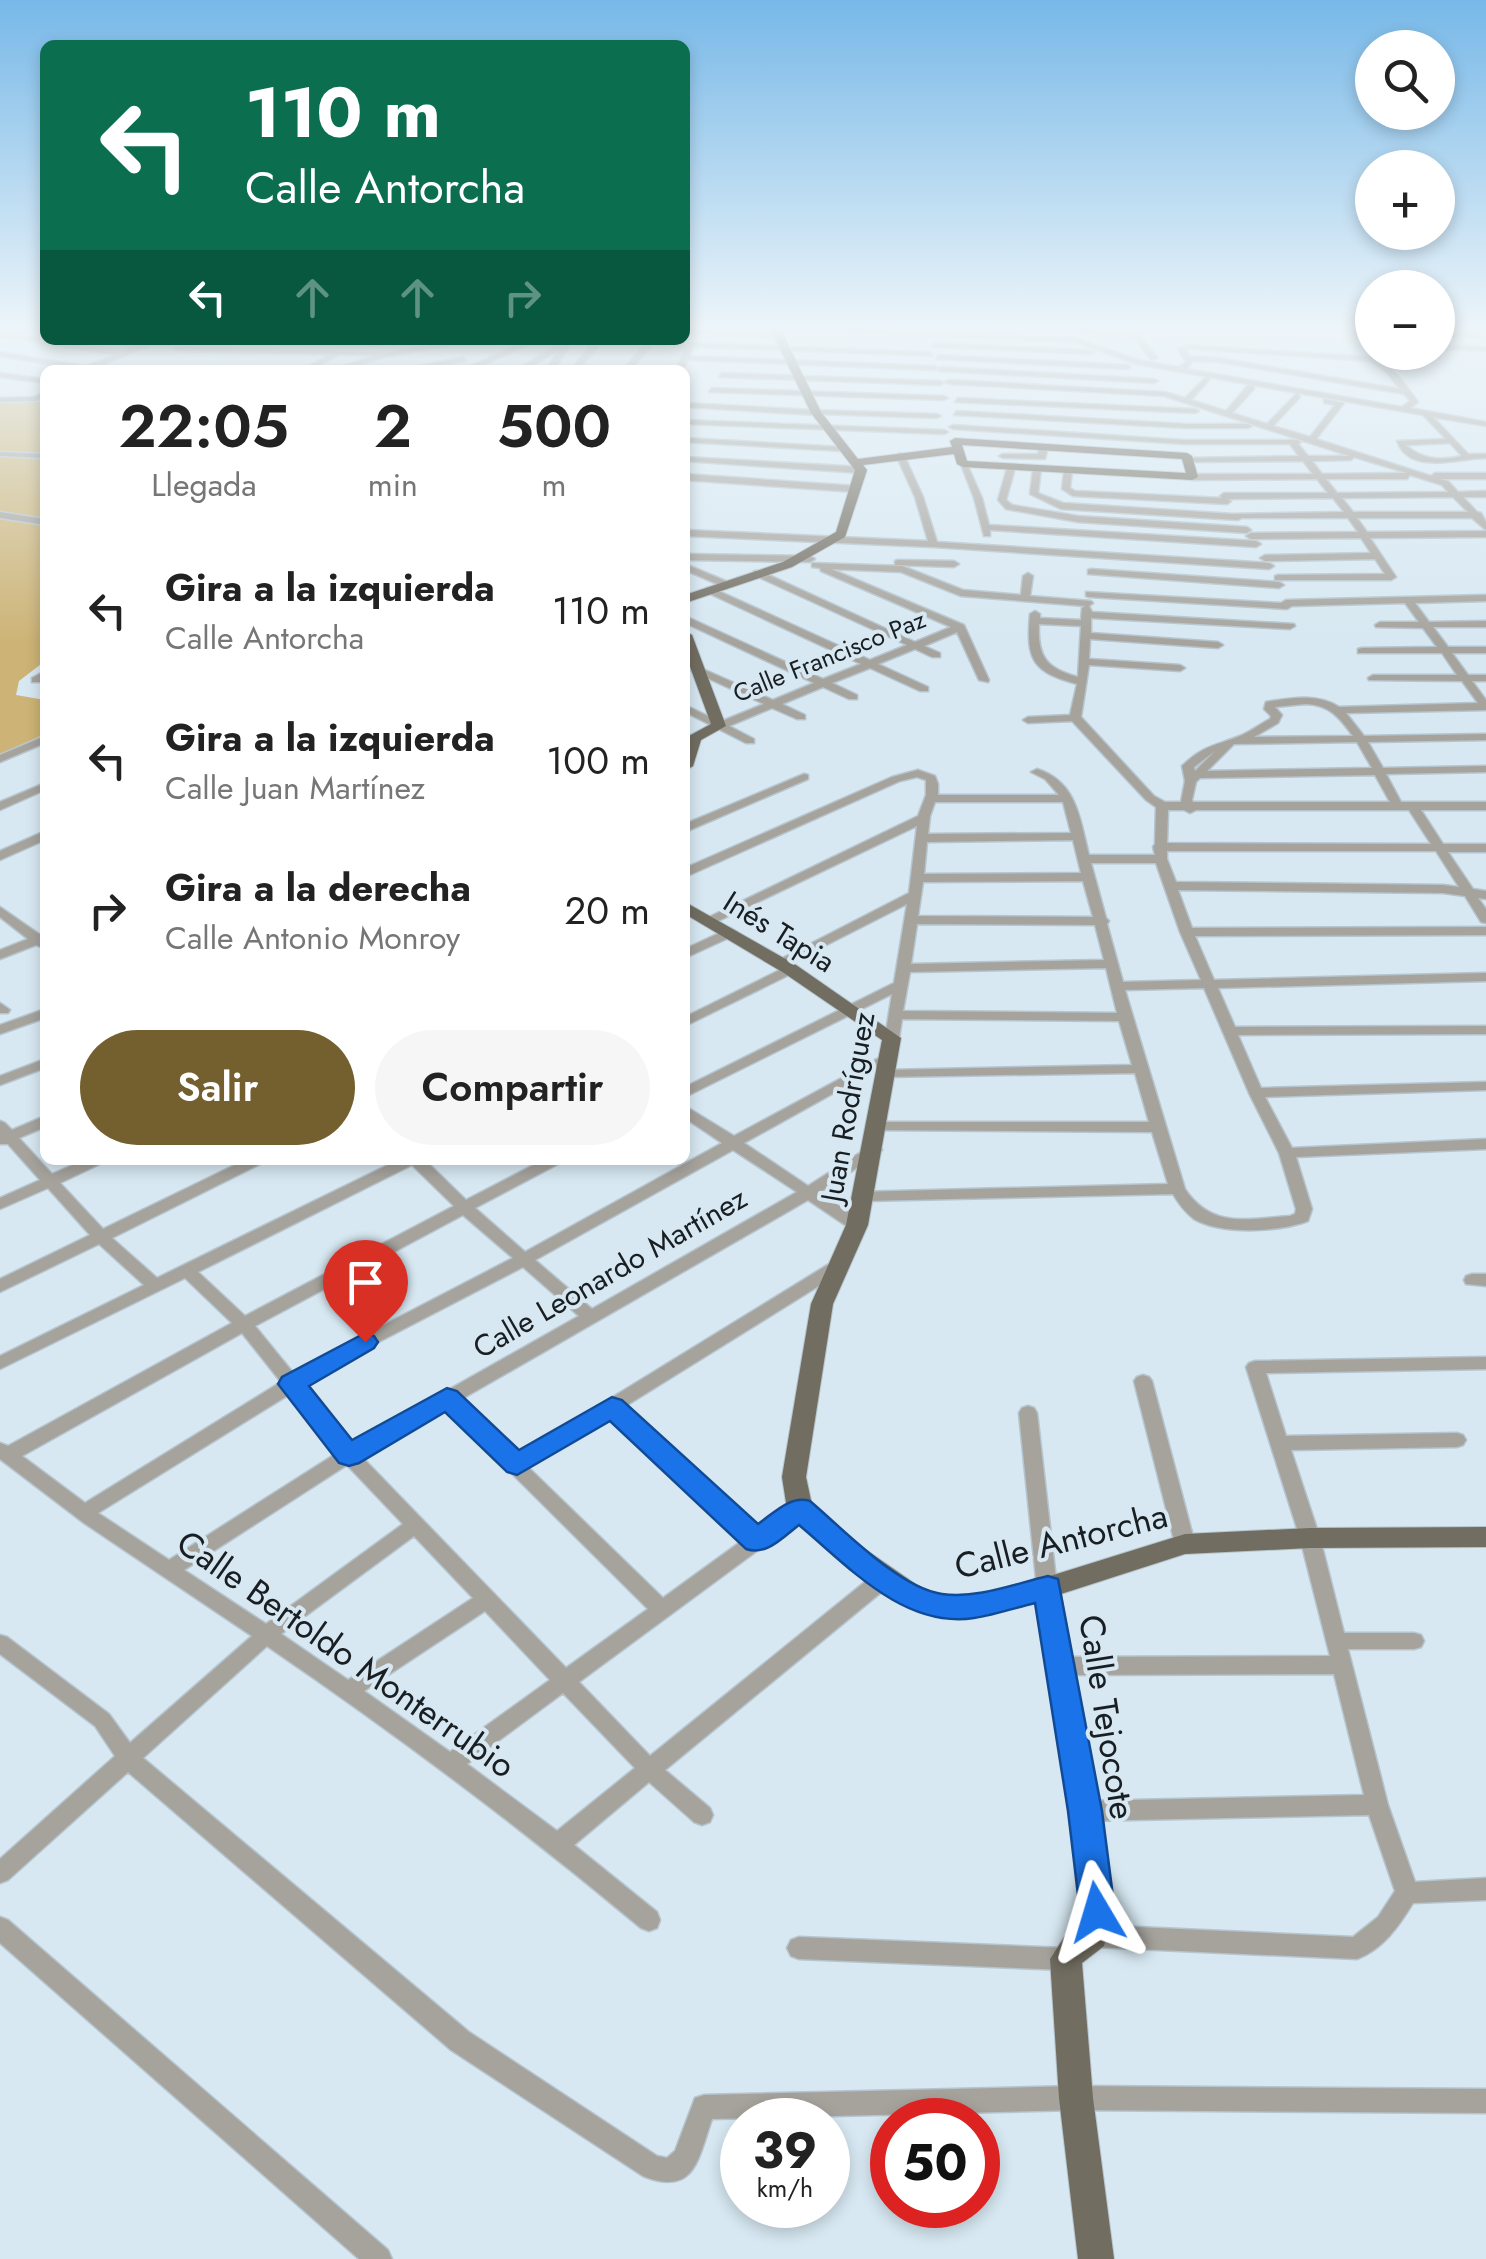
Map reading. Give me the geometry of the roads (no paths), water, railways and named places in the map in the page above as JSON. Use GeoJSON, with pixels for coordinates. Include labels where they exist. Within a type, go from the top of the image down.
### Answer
{"type":"FeatureCollection","features":[{"type":"Feature","properties":{"kind":"main road"},"geometry":{"type":"LineString","coordinates":[[831,433],[859,466]]}},
{"type":"Feature","properties":{"kind":"main road"},"geometry":{"type":"LineString","coordinates":[[859,466],[956,446],[1044,446],[1188,458],[1192,477],[963,464],[956,446]]}},
{"type":"Feature","properties":{"kind":"main road"},"geometry":{"type":"LineString","coordinates":[[690,597],[797,558],[835,539],[841,534],[856,489],[859,466]]}},
{"type":"Feature","properties":{"kind":"main road"},"geometry":{"type":"LineString","coordinates":[[690,651],[718,726]]}},
{"type":"Feature","properties":{"kind":"main road","name":"Calle Francisco Paz"},"geometry":{"type":"LineString","coordinates":[[690,739],[718,726]]}},
{"type":"Feature","properties":{"kind":"main road","name":"Inés Tapia"},"geometry":{"type":"LineString","coordinates":[[690,910],[848,1008],[889,1056]]}},
{"type":"Feature","properties":{"kind":"main road","name":"Juan Rodríguez"},"geometry":{"type":"LineString","coordinates":[[800,1509],[794,1477],[822,1304],[857,1226],[889,1056]]}},
{"type":"Feature","properties":{"kind":"main road","name":"Calle Antorcha"},"geometry":{"type":"LineString","coordinates":[[800,1509],[884,1579],[914,1598],[941,1606],[972,1606],[1048,1588],[1185,1544],[1486,1536]]}},
{"type":"Feature","properties":{"kind":"main road","name":"Calle Tejocote"},"geometry":{"type":"LineString","coordinates":[[1048,1588],[1085,1811],[1097,1912],[1093,1936]]}},
{"type":"Feature","properties":{"kind":"main road"},"geometry":{"type":"LineString","coordinates":[[1093,1936],[1076,1946],[1066,1960],[1076,2098],[1096,2259]]}},
{"type":"Feature","properties":{"kind":"street"},"geometry":{"type":"LineString","coordinates":[[950,433],[956,446]]}},
{"type":"Feature","properties":{"kind":"street"},"geometry":{"type":"LineString","coordinates":[[1015,433],[1184,442],[1292,442],[1311,441],[1317,433]]}},
{"type":"Feature","properties":{"kind":"street"},"geometry":{"type":"LineString","coordinates":[[1286,433],[1445,483],[1481,514],[1486,526]]}},
{"type":"Feature","properties":{"kind":"street"},"geometry":{"type":"LineString","coordinates":[[1444,433],[1460,451]]}},
{"type":"Feature","properties":{"kind":"street"},"geometry":{"type":"LineString","coordinates":[[690,440],[842,449]]}},
{"type":"Feature","properties":{"kind":"street"},"geometry":{"type":"LineString","coordinates":[[1460,451],[1414,458],[1398,445],[1405,441],[1460,451],[1486,456]]}},
{"type":"Feature","properties":{"kind":"street"},"geometry":{"type":"LineString","coordinates":[[1184,442],[1188,458],[1365,458]]}},
{"type":"Feature","properties":{"kind":"street"},"geometry":{"type":"LineString","coordinates":[[1091,572],[1278,582],[1391,577],[1351,515],[1292,442]]}},
{"type":"Feature","properties":{"kind":"street"},"geometry":{"type":"LineString","coordinates":[[1002,456],[1042,458],[1044,446]]}},
{"type":"Feature","properties":{"kind":"street"},"geometry":{"type":"LineString","coordinates":[[1422,447],[1460,451]]}},
{"type":"Feature","properties":{"kind":"street"},"geometry":{"type":"LineString","coordinates":[[0,454],[40,456]]}},
{"type":"Feature","properties":{"kind":"street"},"geometry":{"type":"LineString","coordinates":[[900,455],[919,496],[933,544]]}},
{"type":"Feature","properties":{"kind":"street"},"geometry":{"type":"LineString","coordinates":[[690,458],[859,466]]}},
{"type":"Feature","properties":{"kind":"street"},"geometry":{"type":"LineString","coordinates":[[963,464],[992,547]]}},
{"type":"Feature","properties":{"kind":"street"},"geometry":{"type":"LineString","coordinates":[[1010,468],[1002,500],[1009,507],[1061,506],[1238,516],[1481,514]]}},
{"type":"Feature","properties":{"kind":"street"},"geometry":{"type":"LineString","coordinates":[[1037,469],[1034,494],[1066,518],[1183,527],[1251,537]]}},
{"type":"Feature","properties":{"kind":"street"},"geometry":{"type":"LineString","coordinates":[[1068,470],[1067,492],[1114,495],[1226,498],[1486,494]]}},
{"type":"Feature","properties":{"kind":"street"},"geometry":{"type":"LineString","coordinates":[[1192,477],[1486,476]]}},
{"type":"Feature","properties":{"kind":"street"},"geometry":{"type":"LineString","coordinates":[[690,477],[856,489]]}},
{"type":"Feature","properties":{"kind":"street"},"geometry":{"type":"LineString","coordinates":[[1178,477],[1183,527]]}},
{"type":"Feature","properties":{"kind":"street"},"geometry":{"type":"LineString","coordinates":[[1212,477],[1278,582],[1287,605],[1293,641]]}},
{"type":"Feature","properties":{"kind":"street"},"geometry":{"type":"LineString","coordinates":[[1114,478],[1114,495]]}},
{"type":"Feature","properties":{"kind":"street"},"geometry":{"type":"LineString","coordinates":[[0,515],[40,521]]}},
{"type":"Feature","properties":{"kind":"street"},"geometry":{"type":"LineString","coordinates":[[984,527],[1251,537],[1486,534]]}},
{"type":"Feature","properties":{"kind":"street"},"geometry":{"type":"LineString","coordinates":[[690,533],[1267,562],[1379,556]]}},
{"type":"Feature","properties":{"kind":"street"},"geometry":{"type":"LineString","coordinates":[[1075,718],[1082,682],[1090,554]]}},
{"type":"Feature","properties":{"kind":"street"},"geometry":{"type":"LineString","coordinates":[[690,557],[954,564]]}},
{"type":"Feature","properties":{"kind":"street"},"geometry":{"type":"LineString","coordinates":[[797,558],[961,617],[984,680]]}},
{"type":"Feature","properties":{"kind":"street"},"geometry":{"type":"LineString","coordinates":[[815,565],[902,569],[961,593],[1290,626]]}},
{"type":"Feature","properties":{"kind":"street"},"geometry":{"type":"LineString","coordinates":[[690,569],[725,584]]}},
{"type":"Feature","properties":{"kind":"street"},"geometry":{"type":"LineString","coordinates":[[758,572],[936,655]]}},
{"type":"Feature","properties":{"kind":"street"},"geometry":{"type":"LineString","coordinates":[[1025,598],[1028,576]]}},
{"type":"Feature","properties":{"kind":"street"},"geometry":{"type":"LineString","coordinates":[[709,590],[924,688]]}},
{"type":"Feature","properties":{"kind":"street","name":"Calle Francisco Paz"},"geometry":{"type":"LineString","coordinates":[[718,726],[913,645],[961,617],[961,593]]}},
{"type":"Feature","properties":{"kind":"street"},"geometry":{"type":"LineString","coordinates":[[1082,682],[1057,675],[1040,663],[1035,652],[1034,617],[1087,608],[1486,598]]}},
{"type":"Feature","properties":{"kind":"street"},"geometry":{"type":"LineString","coordinates":[[1408,600],[1486,706]]}},
{"type":"Feature","properties":{"kind":"street"},"geometry":{"type":"LineString","coordinates":[[690,621],[854,697]]}},
{"type":"Feature","properties":{"kind":"street"},"geometry":{"type":"LineString","coordinates":[[1380,626],[1486,624]]}},
{"type":"Feature","properties":{"kind":"street"},"geometry":{"type":"LineString","coordinates":[[1085,636],[1218,645]]}},
{"type":"Feature","properties":{"kind":"street"},"geometry":{"type":"LineString","coordinates":[[1362,651],[1486,650]]}},
{"type":"Feature","properties":{"kind":"street"},"geometry":{"type":"LineString","coordinates":[[1083,662],[1180,668]]}},
{"type":"Feature","properties":{"kind":"street"},"geometry":{"type":"LineString","coordinates":[[696,669],[801,717]]}},
{"type":"Feature","properties":{"kind":"street"},"geometry":{"type":"LineString","coordinates":[[1373,678],[1486,678]]}},
{"type":"Feature","properties":{"kind":"street"},"geometry":{"type":"LineString","coordinates":[[1190,808],[1186,800],[1194,778],[1244,735],[1274,721],[1277,715],[1269,709],[1270,704],[1323,701],[1337,710],[1360,738],[1398,808]]}},
{"type":"Feature","properties":{"kind":"street"},"geometry":{"type":"LineString","coordinates":[[1337,710],[1486,706]]}},
{"type":"Feature","properties":{"kind":"street"},"geometry":{"type":"LineString","coordinates":[[690,711],[750,741]]}},
{"type":"Feature","properties":{"kind":"street"},"geometry":{"type":"LineString","coordinates":[[1028,720],[1075,718],[1162,806],[1486,806]]}},
{"type":"Feature","properties":{"kind":"street"},"geometry":{"type":"LineString","coordinates":[[1236,741],[1486,737]]}},
{"type":"Feature","properties":{"kind":"street"},"geometry":{"type":"LineString","coordinates":[[0,759],[40,741]]}},
{"type":"Feature","properties":{"kind":"street"},"geometry":{"type":"LineString","coordinates":[[1194,778],[1486,769]]}},
{"type":"Feature","properties":{"kind":"street"},"geometry":{"type":"LineString","coordinates":[[1037,772],[1048,776],[1068,798],[1176,1189],[1195,1214],[1217,1224],[1292,1221],[1302,1216],[1304,1209],[1288,1153],[1256,1092],[1187,932],[1160,853],[1162,806]]}},
{"type":"Feature","properties":{"kind":"street"},"geometry":{"type":"LineString","coordinates":[[690,871],[896,779],[925,774],[934,783],[932,799],[1068,798]]}},
{"type":"Feature","properties":{"kind":"street"},"geometry":{"type":"LineString","coordinates":[[690,826],[804,777]]}},
{"type":"Feature","properties":{"kind":"street"},"geometry":{"type":"LineString","coordinates":[[0,806],[40,788]]}},
{"type":"Feature","properties":{"kind":"street","name":"Juan Rodríguez"},"geometry":{"type":"LineString","coordinates":[[889,1056],[920,878],[923,818],[932,799]]}},
{"type":"Feature","properties":{"kind":"street"},"geometry":{"type":"LineString","coordinates":[[1412,807],[1486,919]]}},
{"type":"Feature","properties":{"kind":"street"},"geometry":{"type":"LineString","coordinates":[[708,920],[923,818]]}},
{"type":"Feature","properties":{"kind":"street"},"geometry":{"type":"LineString","coordinates":[[0,856],[40,836]]}},
{"type":"Feature","properties":{"kind":"street"},"geometry":{"type":"LineString","coordinates":[[924,838],[1080,836]]}},
{"type":"Feature","properties":{"kind":"street"},"geometry":{"type":"LineString","coordinates":[[1084,859],[1160,853],[1486,848]]}},
{"type":"Feature","properties":{"kind":"street"},"geometry":{"type":"LineString","coordinates":[[920,878],[1089,877]]}},
{"type":"Feature","properties":{"kind":"street"},"geometry":{"type":"LineString","coordinates":[[1172,886],[1443,889],[1486,895]]}},
{"type":"Feature","properties":{"kind":"street"},"geometry":{"type":"LineString","coordinates":[[690,1019],[914,895]]}},
{"type":"Feature","properties":{"kind":"street"},"geometry":{"type":"LineString","coordinates":[[0,912],[40,938]]}},
{"type":"Feature","properties":{"kind":"street"},"geometry":{"type":"LineString","coordinates":[[911,920],[1103,921]]}},
{"type":"Feature","properties":{"kind":"street"},"geometry":{"type":"LineString","coordinates":[[1187,932],[1486,930]]}},
{"type":"Feature","properties":{"kind":"street"},"geometry":{"type":"LineString","coordinates":[[690,952],[730,932]]}},
{"type":"Feature","properties":{"kind":"street"},"geometry":{"type":"LineString","coordinates":[[0,955],[40,941]]}},
{"type":"Feature","properties":{"kind":"street"},"geometry":{"type":"LineString","coordinates":[[904,968],[1111,964]]}},
{"type":"Feature","properties":{"kind":"street"},"geometry":{"type":"LineString","coordinates":[[1119,986],[1486,978]]}},
{"type":"Feature","properties":{"kind":"street"},"geometry":{"type":"LineString","coordinates":[[690,1090],[900,985]]}},
{"type":"Feature","properties":{"kind":"street"},"geometry":{"type":"LineString","coordinates":[[0,1030],[40,1015]]}},
{"type":"Feature","properties":{"kind":"street"},"geometry":{"type":"LineString","coordinates":[[896,1015],[1126,1017]]}},
{"type":"Feature","properties":{"kind":"street"},"geometry":{"type":"LineString","coordinates":[[1232,1030],[1486,1030]]}},
{"type":"Feature","properties":{"kind":"street"},"geometry":{"type":"LineString","coordinates":[[84,1513],[292,1384],[733,1146],[889,1056],[1140,1069]]}},
{"type":"Feature","properties":{"kind":"street"},"geometry":{"type":"LineString","coordinates":[[0,1081],[40,1065]]}},
{"type":"Feature","properties":{"kind":"street"},"geometry":{"type":"LineString","coordinates":[[1256,1092],[1486,1086]]}},
{"type":"Feature","properties":{"kind":"street"},"geometry":{"type":"LineString","coordinates":[[690,1115],[857,1226]]}},
{"type":"Feature","properties":{"kind":"street"},"geometry":{"type":"LineString","coordinates":[[3,1134],[40,1123]]}},
{"type":"Feature","properties":{"kind":"street"},"geometry":{"type":"LineString","coordinates":[[878,1127],[1160,1127]]}},
{"type":"Feature","properties":{"kind":"street"},"geometry":{"type":"LineString","coordinates":[[3,1134],[52,1180],[99,1235],[154,1285]]}},
{"type":"Feature","properties":{"kind":"street"},"geometry":{"type":"LineString","coordinates":[[1288,1153],[1486,1144]]}},
{"type":"Feature","properties":{"kind":"street","name":"Calle Leonardo Martínez"},"geometry":{"type":"LineString","coordinates":[[170,1570],[349,1455],[808,1193],[874,1150]]}},
{"type":"Feature","properties":{"kind":"street"},"geometry":{"type":"LineString","coordinates":[[0,1204],[86,1165]]}},
{"type":"Feature","properties":{"kind":"street"},"geometry":{"type":"LineString","coordinates":[[0,1286],[246,1165]]}},
{"type":"Feature","properties":{"kind":"street"},"geometry":{"type":"LineString","coordinates":[[418,1165],[588,1316]]}},
{"type":"Feature","properties":{"kind":"street"},"geometry":{"type":"LineString","coordinates":[[4,1452],[546,1165]]}},
{"type":"Feature","properties":{"kind":"street"},"geometry":{"type":"LineString","coordinates":[[0,1364],[154,1285],[188,1272],[378,1167]]}},
{"type":"Feature","properties":{"kind":"street"},"geometry":{"type":"LineString","coordinates":[[864,1196],[1176,1189]]}},
{"type":"Feature","properties":{"kind":"street"},"geometry":{"type":"LineString","coordinates":[[517,1465],[835,1268]]}},
{"type":"Feature","properties":{"kind":"street"},"geometry":{"type":"LineString","coordinates":[[188,1272],[244,1324],[349,1455],[649,1769],[702,1815]]}},
{"type":"Feature","properties":{"kind":"street"},"geometry":{"type":"LineString","coordinates":[[1093,1936],[1357,1948],[1386,1925],[1406,1892],[1377,1805],[1310,1538],[1255,1367],[1486,1363]]}},
{"type":"Feature","properties":{"kind":"street"},"geometry":{"type":"LineString","coordinates":[[1143,1381],[1185,1544]]}},
{"type":"Feature","properties":{"kind":"street"},"geometry":{"type":"LineString","coordinates":[[447,1398],[662,1610]]}},
{"type":"Feature","properties":{"kind":"street"},"geometry":{"type":"LineString","coordinates":[[612,1407],[757,1541]]}},
{"type":"Feature","properties":{"kind":"street","name":"Calle Tejocote"},"geometry":{"type":"LineString","coordinates":[[1028,1413],[1048,1588]]}},
{"type":"Feature","properties":{"kind":"street"},"geometry":{"type":"LineString","coordinates":[[1278,1444],[1457,1440]]}},
{"type":"Feature","properties":{"kind":"street","name":"Calle Bertoldo Monterrubio"},"geometry":{"type":"LineString","coordinates":[[4,1452],[84,1513],[267,1634],[559,1843],[649,1920]]}},
{"type":"Feature","properties":{"kind":"street"},"geometry":{"type":"LineString","coordinates":[[450,1765],[800,1509]]}},
{"type":"Feature","properties":{"kind":"street"},"geometry":{"type":"LineString","coordinates":[[0,1873],[267,1634],[416,1524]]}},
{"type":"Feature","properties":{"kind":"street"},"geometry":{"type":"LineString","coordinates":[[559,1843],[884,1579]]}},
{"type":"Feature","properties":{"kind":"street"},"geometry":{"type":"LineString","coordinates":[[346,1692],[487,1599]]}},
{"type":"Feature","properties":{"kind":"street"},"geometry":{"type":"LineString","coordinates":[[1335,1642],[1414,1640]]}},
{"type":"Feature","properties":{"kind":"street"},"geometry":{"type":"LineString","coordinates":[[0,1643],[102,1720],[129,1759],[460,2041],[652,2166],[671,2172],[685,2159],[704,2107],[1076,2098],[1486,2101]]}},
{"type":"Feature","properties":{"kind":"street"},"geometry":{"type":"LineString","coordinates":[[1062,1666],[1342,1665]]}},
{"type":"Feature","properties":{"kind":"street"},"geometry":{"type":"LineString","coordinates":[[1085,1811],[1377,1805]]}},
{"type":"Feature","properties":{"kind":"street"},"geometry":{"type":"LineString","coordinates":[[1406,1892],[1486,1889]]}},
{"type":"Feature","properties":{"kind":"street"},"geometry":{"type":"LineString","coordinates":[[0,1928],[379,2259]]}},
{"type":"Feature","properties":{"kind":"street"},"geometry":{"type":"LineString","coordinates":[[799,1948],[1066,1960]]}}]}
